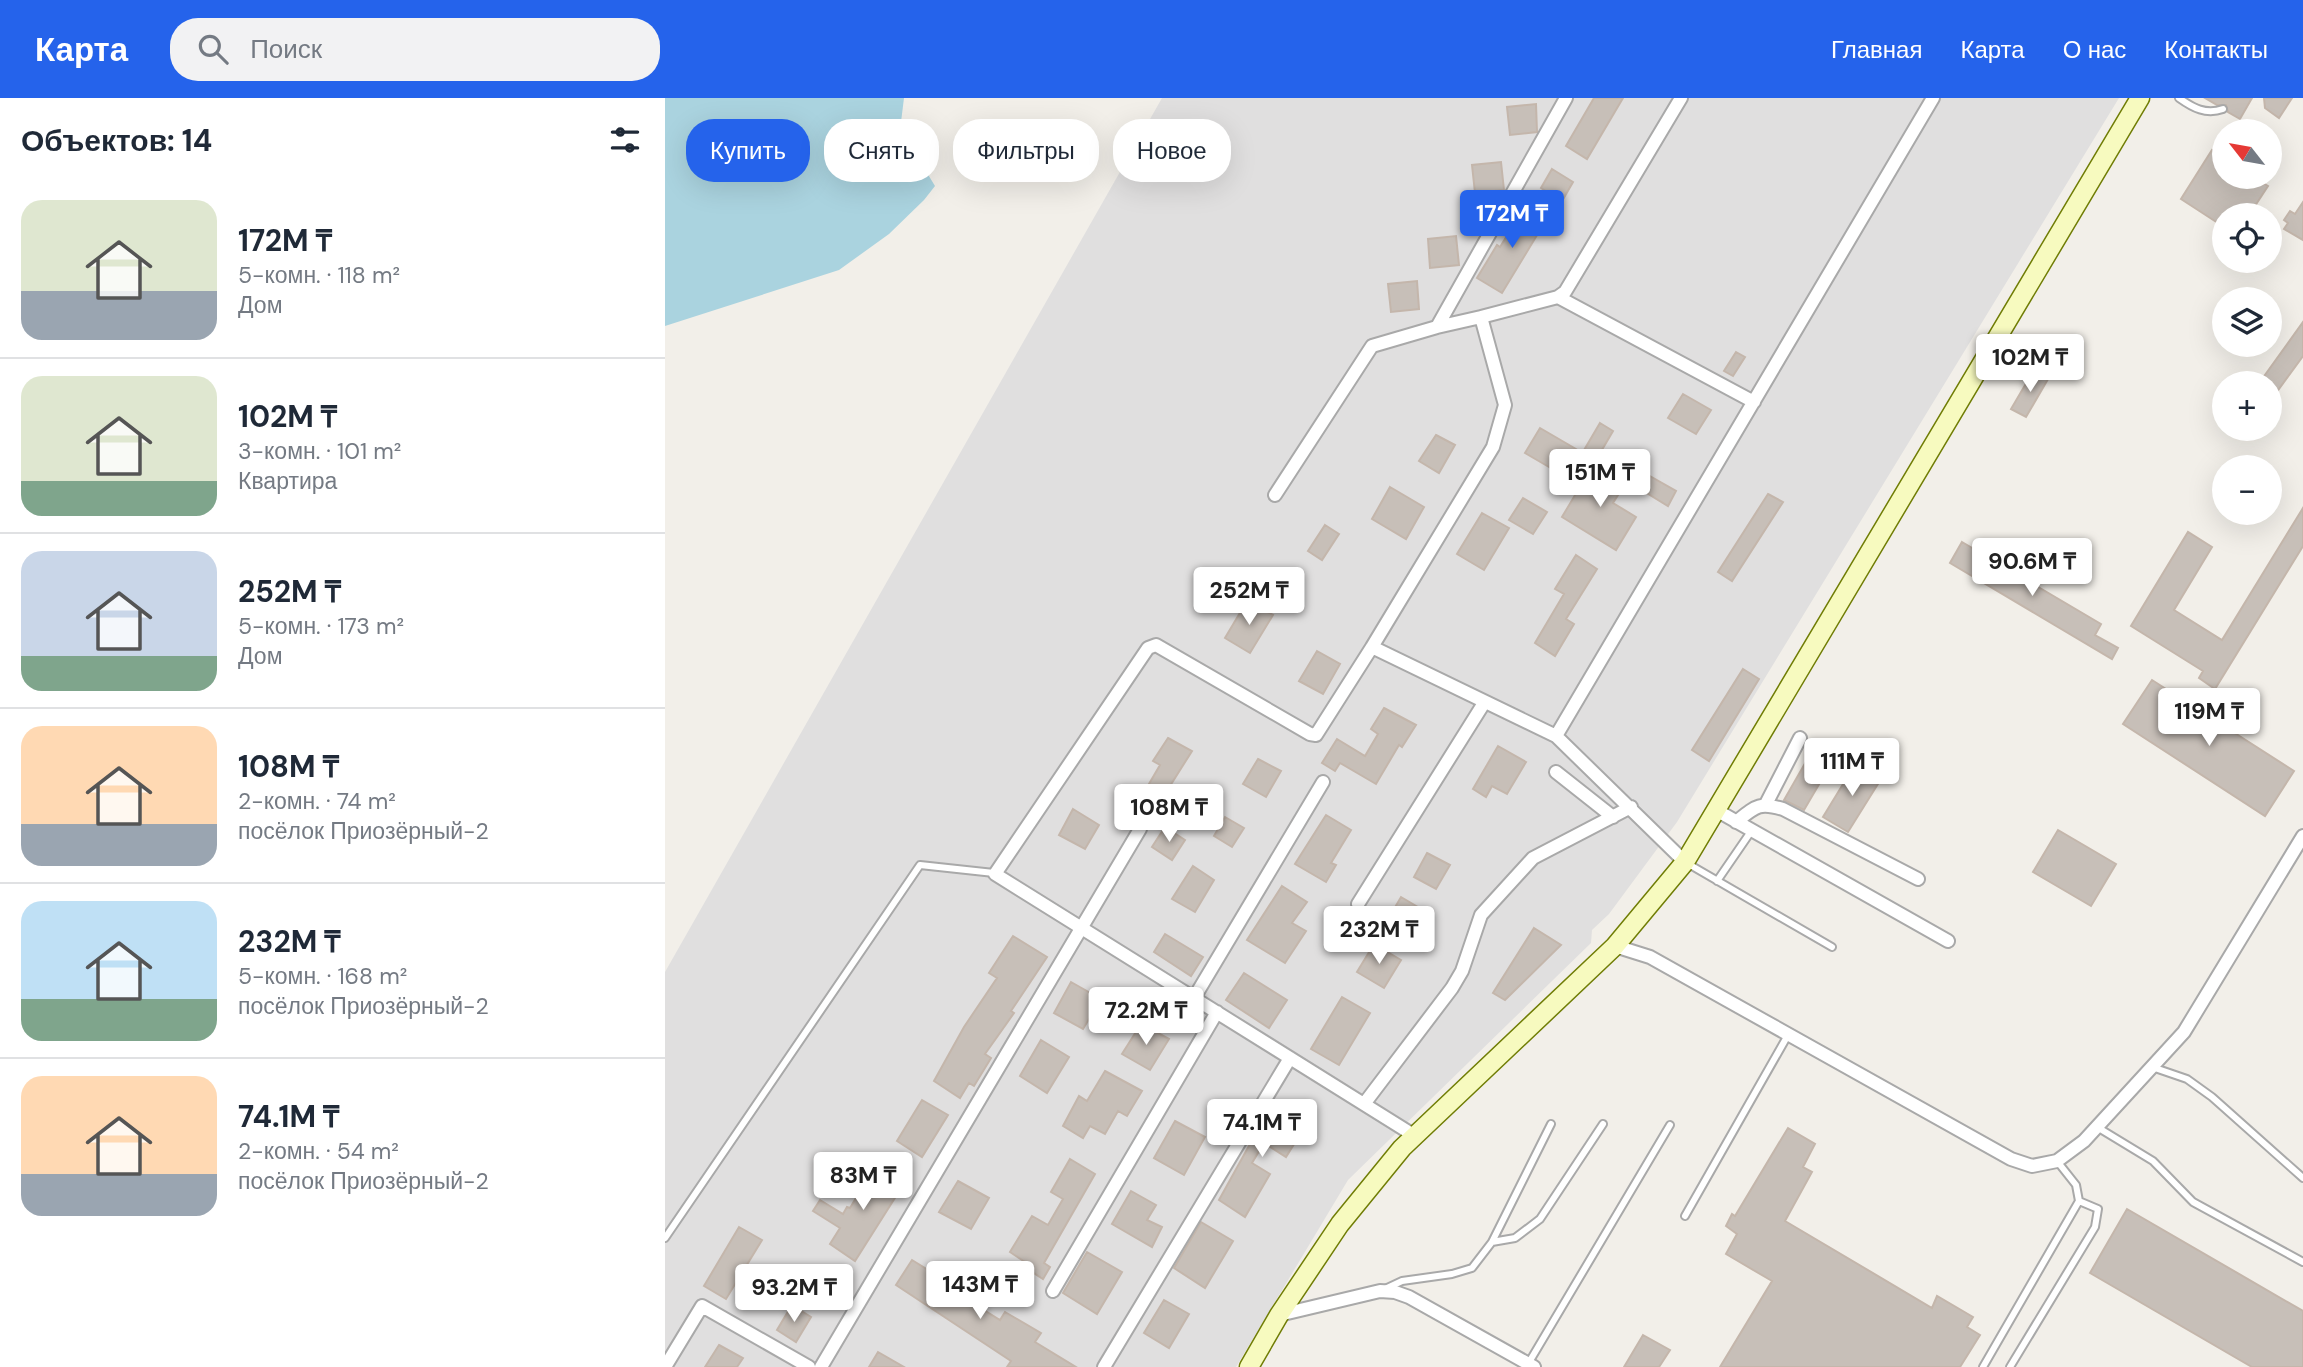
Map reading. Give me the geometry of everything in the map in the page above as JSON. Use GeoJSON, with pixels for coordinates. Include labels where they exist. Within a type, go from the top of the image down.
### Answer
{"type":"FeatureCollection","features":[{"type":"Feature","properties":{"kind":"street"},"geometry":{"type":"LineString","coordinates":[[1437,327],[1566,98]]}},
{"type":"Feature","properties":{"kind":"street"},"geometry":{"type":"LineString","coordinates":[[1275,495],[1372,346],[1558,297],[1565,292],[1681,98]]}},
{"type":"Feature","properties":{"kind":"street"},"geometry":{"type":"LineString","coordinates":[[1556,736],[1933,98]]}},
{"type":"Feature","properties":{"kind":"street"},"geometry":{"type":"LineString","coordinates":[[1249,1367],[1279,1315],[1340,1224],[1402,1148],[1615,946],[1685,862],[2140,98]]}},
{"type":"Feature","properties":{"kind":"street"},"geometry":{"type":"LineString","coordinates":[[1558,297],[1754,402]]}},
{"type":"Feature","properties":{"kind":"street"},"geometry":{"type":"LineString","coordinates":[[1415,1136],[995,874],[1148,648],[1156,645],[1316,735],[1493,447],[1505,405],[1481,317]]}},
{"type":"Feature","properties":{"kind":"street"},"geometry":{"type":"LineString","coordinates":[[1372,647],[1556,736],[1685,862]]}},
{"type":"Feature","properties":{"kind":"street"},"geometry":{"type":"LineString","coordinates":[[1358,904],[1484,703]]}},
{"type":"Feature","properties":{"kind":"street"},"geometry":{"type":"LineString","coordinates":[[1766,804],[1800,738]]}},
{"type":"Feature","properties":{"kind":"street"},"geometry":{"type":"LineString","coordinates":[[1556,772],[1613,817]]}},
{"type":"Feature","properties":{"kind":"street"},"geometry":{"type":"LineString","coordinates":[[1194,998],[1323,782]]}},
{"type":"Feature","properties":{"kind":"street"},"geometry":{"type":"LineString","coordinates":[[1736,821],[1755,807],[1766,804],[1783,808],[1918,879]]}},
{"type":"Feature","properties":{"kind":"street"},"geometry":{"type":"LineString","coordinates":[[1364,1104],[1452,988],[1462,971],[1481,915],[1533,858],[1631,807]]}},
{"type":"Feature","properties":{"kind":"street"},"geometry":{"type":"LineString","coordinates":[[1716,810],[1948,941]]}},
{"type":"Feature","properties":{"kind":"street"},"geometry":{"type":"LineString","coordinates":[[821,1367],[1140,829]]}},
{"type":"Feature","properties":{"kind":"street"},"geometry":{"type":"LineString","coordinates":[[1615,946],[1650,957],[2011,1159],[2032,1166],[2057,1161],[2084,1141],[2184,1032],[2303,836]]}},
{"type":"Feature","properties":{"kind":"street"},"geometry":{"type":"LineString","coordinates":[[1053,1291],[1217,1012]]}},
{"type":"Feature","properties":{"kind":"street"},"geometry":{"type":"LineString","coordinates":[[1104,1367],[1290,1058]]}},
{"type":"Feature","properties":{"kind":"street"},"geometry":{"type":"LineString","coordinates":[[1279,1315],[1380,1291],[1395,1292],[1409,1297],[1531,1365]]}},
{"type":"Feature","properties":{"kind":"street"},"geometry":{"type":"LineString","coordinates":[[665,1367],[702,1306],[809,1367]]}},
{"type":"Feature","properties":{"kind":"lane"},"geometry":{"type":"LineString","coordinates":[[2179,98],[2192,107],[2212,113],[2223,109]]}},
{"type":"Feature","properties":{"kind":"lane"},"geometry":{"type":"LineString","coordinates":[[1717,881],[1752,830]]}},
{"type":"Feature","properties":{"kind":"lane"},"geometry":{"type":"LineString","coordinates":[[1685,862],[1832,947]]}},
{"type":"Feature","properties":{"kind":"lane"},"geometry":{"type":"LineString","coordinates":[[665,1238],[920,865],[995,874]]}},
{"type":"Feature","properties":{"kind":"lane"},"geometry":{"type":"LineString","coordinates":[[1685,1216],[1788,1035]]}},
{"type":"Feature","properties":{"kind":"lane"},"geometry":{"type":"LineString","coordinates":[[2152,1067],[2187,1079],[2212,1097],[2303,1178]]}},
{"type":"Feature","properties":{"kind":"lane"},"geometry":{"type":"LineString","coordinates":[[1380,1291],[1402,1281],[1453,1274],[1472,1268],[1492,1242],[1551,1124]]}},
{"type":"Feature","properties":{"kind":"lane"},"geometry":{"type":"LineString","coordinates":[[1492,1242],[1515,1238],[1539,1219],[1603,1124]]}},
{"type":"Feature","properties":{"kind":"lane"},"geometry":{"type":"LineString","coordinates":[[1531,1365],[1670,1125]]}},
{"type":"Feature","properties":{"kind":"lane"},"geometry":{"type":"LineString","coordinates":[[2097,1127],[2153,1161],[2193,1202],[2303,1262]]}},
{"type":"Feature","properties":{"kind":"lane"},"geometry":{"type":"LineString","coordinates":[[1983,1367],[2079,1201],[2076,1185],[2057,1161]]}},
{"type":"Feature","properties":{"kind":"lane"},"geometry":{"type":"LineString","coordinates":[[2010,1367],[2095,1227],[2098,1209],[2079,1201]]}},
{"type":"Feature","properties":{"kind":"shaded area"},"geometry":{"type":"Polygon","coordinates":[[[1162,98],[2119,98],[1677,822],[1609,914],[1592,930],[1591,943],[1348,1180],[1236,1367],[665,1367],[665,972],[1114,182],[1231,182],[1231,119],[1150,119],[1162,98]]]}},
{"type":"Feature","properties":{"kind":"water"},"geometry":{"type":"Polygon","coordinates":[[[665,98],[904,98],[901,119],[824,119],[824,182],[933,182],[935,186],[889,234],[839,270],[665,326],[665,98]]]}},
{"type":"Feature","properties":{"kind":"building"},"geometry":{"type":"Polygon","coordinates":[[[1594,98],[1623,98],[1587,159],[1566,146],[1594,98]]]}},
{"type":"Feature","properties":{"kind":"building"},"geometry":{"type":"Polygon","coordinates":[[[2205,98],[2252,98],[2240,119],[2228,112],[2226,105],[2217,105],[2205,98]]]}},
{"type":"Feature","properties":{"kind":"building"},"geometry":{"type":"Polygon","coordinates":[[[2264,98],[2292,98],[2279,118],[2265,108],[2264,98]]]}},
{"type":"Feature","properties":{"kind":"building"},"geometry":{"type":"Polygon","coordinates":[[[1536,104],[1537,132],[1510,135],[1507,107],[1536,104]]]}},
{"type":"Feature","properties":{"kind":"building"},"geometry":{"type":"Polygon","coordinates":[[[2212,150],[2212,189],[2266,189],[2257,203],[2212,203],[2212,219],[2181,199],[2212,150]]]}},
{"type":"Feature","properties":{"kind":"building"},"geometry":{"type":"Polygon","coordinates":[[[1501,162],[1504,190],[1475,193],[1472,165],[1501,162]]]}},
{"type":"Feature","properties":{"kind":"building"},"geometry":{"type":"Polygon","coordinates":[[[1552,169],[1573,182],[1562,201],[1541,188],[1552,169]]]}},
{"type":"Feature","properties":{"kind":"building"},"geometry":{"type":"Polygon","coordinates":[[[2303,202],[2303,240],[2284,229],[2288,223],[2284,220],[2290,211],[2295,214],[2303,202]]]}},
{"type":"Feature","properties":{"kind":"building"},"geometry":{"type":"Polygon","coordinates":[[[1526,205],[1548,217],[1502,293],[1477,278],[1526,205]]]}},
{"type":"Feature","properties":{"kind":"building"},"geometry":{"type":"Polygon","coordinates":[[[1456,236],[1459,265],[1430,268],[1428,239],[1456,236]]]}},
{"type":"Feature","properties":{"kind":"building"},"geometry":{"type":"Polygon","coordinates":[[[1417,281],[1419,309],[1391,312],[1388,284],[1417,281]]]}},
{"type":"Feature","properties":{"kind":"building"},"geometry":{"type":"Polygon","coordinates":[[[2303,322],[2303,356],[2282,385],[2282,371],[2268,371],[2278,357],[2282,357],[2282,351],[2303,322]]]}},
{"type":"Feature","properties":{"kind":"building"},"geometry":{"type":"Polygon","coordinates":[[[1736,352],[1745,357],[1733,376],[1724,371],[1736,352]]]}},
{"type":"Feature","properties":{"kind":"building"},"geometry":{"type":"Polygon","coordinates":[[[2034,370],[2048,379],[2026,417],[2011,409],[2034,370]]]}},
{"type":"Feature","properties":{"kind":"building"},"geometry":{"type":"Polygon","coordinates":[[[1683,394],[1711,410],[1696,434],[1668,418],[1683,394]]]}},
{"type":"Feature","properties":{"kind":"building"},"geometry":{"type":"Polygon","coordinates":[[[1600,423],[1613,431],[1593,465],[1580,457],[1600,423]]]}},
{"type":"Feature","properties":{"kind":"building"},"geometry":{"type":"Polygon","coordinates":[[[1540,428],[1576,449],[1561,474],[1525,453],[1540,428]]]}},
{"type":"Feature","properties":{"kind":"building"},"geometry":{"type":"Polygon","coordinates":[[[1436,435],[1455,445],[1439,473],[1419,461],[1436,435]]]}},
{"type":"Feature","properties":{"kind":"building"},"geometry":{"type":"Polygon","coordinates":[[[1593,465],[1625,484],[1613,503],[1636,517],[1616,550],[1562,517],[1593,465]]]}},
{"type":"Feature","properties":{"kind":"building"},"geometry":{"type":"Polygon","coordinates":[[[1641,471],[1676,491],[1668,506],[1632,484],[1641,471]]]}},
{"type":"Feature","properties":{"kind":"building"},"geometry":{"type":"Polygon","coordinates":[[[1390,487],[1424,507],[1406,539],[1372,519],[1390,487]]]}},
{"type":"Feature","properties":{"kind":"building"},"geometry":{"type":"Polygon","coordinates":[[[1768,494],[1783,502],[1732,581],[1718,572],[1768,494]]]}},
{"type":"Feature","properties":{"kind":"building"},"geometry":{"type":"Polygon","coordinates":[[[1523,498],[1547,512],[1533,534],[1509,520],[1523,498]]]}},
{"type":"Feature","properties":{"kind":"building"},"geometry":{"type":"Polygon","coordinates":[[[2303,508],[2303,546],[2215,689],[2199,678],[2203,671],[2131,626],[2188,532],[2212,547],[2174,610],[2222,640],[2303,508]]]}},
{"type":"Feature","properties":{"kind":"building"},"geometry":{"type":"Polygon","coordinates":[[[1482,513],[1509,528],[1484,570],[1457,554],[1482,513]]]}},
{"type":"Feature","properties":{"kind":"building"},"geometry":{"type":"Polygon","coordinates":[[[1325,525],[1339,534],[1322,560],[1308,551],[1325,525]]]}},
{"type":"Feature","properties":{"kind":"building"},"geometry":{"type":"Polygon","coordinates":[[[1962,542],[2101,624],[2095,635],[2118,648],[2112,659],[1950,563],[1962,542]]]}},
{"type":"Feature","properties":{"kind":"building"},"geometry":{"type":"Polygon","coordinates":[[[1576,555],[1597,569],[1566,619],[1574,624],[1555,656],[1535,643],[1564,594],[1555,589],[1576,555]]]}},
{"type":"Feature","properties":{"kind":"building"},"geometry":{"type":"Polygon","coordinates":[[[1247,601],[1273,615],[1250,653],[1225,638],[1247,601]]]}},
{"type":"Feature","properties":{"kind":"building"},"geometry":{"type":"Polygon","coordinates":[[[1317,651],[1340,664],[1323,694],[1299,681],[1317,651]]]}},
{"type":"Feature","properties":{"kind":"building"},"geometry":{"type":"Polygon","coordinates":[[[1743,669],[1759,679],[1709,761],[1692,750],[1743,669]]]}},
{"type":"Feature","properties":{"kind":"building"},"geometry":{"type":"Polygon","coordinates":[[[2152,680],[2294,771],[2265,816],[2123,724],[2152,680]]]}},
{"type":"Feature","properties":{"kind":"building"},"geometry":{"type":"Polygon","coordinates":[[[1384,708],[1416,725],[1402,747],[1399,745],[1376,784],[1340,763],[1335,771],[1322,763],[1337,739],[1365,756],[1378,734],[1371,729],[1384,708]]]}},
{"type":"Feature","properties":{"kind":"building"},"geometry":{"type":"Polygon","coordinates":[[[1168,738],[1192,751],[1170,786],[1182,793],[1169,813],[1142,796],[1160,765],[1153,761],[1168,738]]]}},
{"type":"Feature","properties":{"kind":"building"},"geometry":{"type":"Polygon","coordinates":[[[1498,746],[1526,762],[1507,794],[1492,786],[1486,797],[1473,789],[1498,746]]]}},
{"type":"Feature","properties":{"kind":"building"},"geometry":{"type":"Polygon","coordinates":[[[1815,746],[1835,757],[1804,810],[1784,800],[1815,746]]]}},
{"type":"Feature","properties":{"kind":"building"},"geometry":{"type":"Polygon","coordinates":[[[1258,759],[1281,771],[1266,797],[1243,784],[1258,759]]]}},
{"type":"Feature","properties":{"kind":"building"},"geometry":{"type":"Polygon","coordinates":[[[1856,763],[1881,779],[1848,832],[1823,817],[1856,763]]]}},
{"type":"Feature","properties":{"kind":"building"},"geometry":{"type":"Polygon","coordinates":[[[1073,809],[1099,825],[1085,849],[1059,835],[1073,809]]]}},
{"type":"Feature","properties":{"kind":"building"},"geometry":{"type":"Polygon","coordinates":[[[1326,815],[1351,830],[1331,863],[1336,865],[1326,882],[1295,864],[1326,815]]]}},
{"type":"Feature","properties":{"kind":"building"},"geometry":{"type":"Polygon","coordinates":[[[1225,817],[1244,828],[1232,847],[1214,836],[1225,817]]]}},
{"type":"Feature","properties":{"kind":"building"},"geometry":{"type":"Polygon","coordinates":[[[1165,827],[1185,840],[1172,860],[1152,847],[1165,827]]]}},
{"type":"Feature","properties":{"kind":"building"},"geometry":{"type":"Polygon","coordinates":[[[2058,830],[2116,864],[2091,906],[2033,872],[2058,830]]]}},
{"type":"Feature","properties":{"kind":"building"},"geometry":{"type":"Polygon","coordinates":[[[1427,853],[1450,865],[1436,889],[1414,877],[1427,853]]]}},
{"type":"Feature","properties":{"kind":"building"},"geometry":{"type":"Polygon","coordinates":[[[1193,866],[1214,880],[1195,912],[1172,899],[1193,866]]]}},
{"type":"Feature","properties":{"kind":"building"},"geometry":{"type":"Polygon","coordinates":[[[1282,886],[1307,902],[1292,923],[1306,931],[1285,963],[1247,940],[1282,886]]]}},
{"type":"Feature","properties":{"kind":"building"},"geometry":{"type":"Polygon","coordinates":[[[1401,897],[1423,910],[1412,929],[1390,916],[1401,897]]]}},
{"type":"Feature","properties":{"kind":"building"},"geometry":{"type":"Polygon","coordinates":[[[1534,928],[1561,945],[1505,1000],[1493,993],[1534,928]]]}},
{"type":"Feature","properties":{"kind":"building"},"geometry":{"type":"Polygon","coordinates":[[[1165,934],[1203,957],[1191,976],[1154,952],[1165,934]]]}},
{"type":"Feature","properties":{"kind":"building"},"geometry":{"type":"Polygon","coordinates":[[[1013,936],[1047,957],[1011,1011],[1014,1013],[985,1054],[991,1058],[974,1086],[969,1083],[960,1098],[934,1081],[964,1027],[997,978],[989,973],[1013,936]]]}},
{"type":"Feature","properties":{"kind":"building"},"geometry":{"type":"Polygon","coordinates":[[[1374,944],[1401,960],[1384,988],[1357,972],[1374,944]]]}},
{"type":"Feature","properties":{"kind":"building"},"geometry":{"type":"Polygon","coordinates":[[[1244,973],[1287,1000],[1269,1028],[1226,1000],[1244,973]]]}},
{"type":"Feature","properties":{"kind":"building"},"geometry":{"type":"Polygon","coordinates":[[[1071,982],[1101,999],[1083,1029],[1054,1013],[1071,982]]]}},
{"type":"Feature","properties":{"kind":"building"},"geometry":{"type":"Polygon","coordinates":[[[1342,997],[1370,1013],[1339,1065],[1311,1049],[1342,997]]]}},
{"type":"Feature","properties":{"kind":"building"},"geometry":{"type":"Polygon","coordinates":[[[1141,1024],[1169,1039],[1150,1070],[1122,1054],[1141,1024]]]}},
{"type":"Feature","properties":{"kind":"building"},"geometry":{"type":"Polygon","coordinates":[[[1041,1040],[1069,1057],[1047,1093],[1020,1076],[1041,1040]]]}},
{"type":"Feature","properties":{"kind":"building"},"geometry":{"type":"Polygon","coordinates":[[[1105,1071],[1142,1091],[1127,1116],[1118,1111],[1105,1134],[1090,1126],[1083,1138],[1063,1126],[1079,1096],[1087,1101],[1105,1071]]]}},
{"type":"Feature","properties":{"kind":"building"},"geometry":{"type":"Polygon","coordinates":[[[922,1100],[948,1115],[922,1157],[897,1141],[922,1100]]]}},
{"type":"Feature","properties":{"kind":"building"},"geometry":{"type":"Polygon","coordinates":[[[1284,1105],[1309,1120],[1286,1157],[1264,1143],[1252,1163],[1270,1174],[1245,1217],[1219,1200],[1265,1117],[1274,1123],[1284,1105]]]}},
{"type":"Feature","properties":{"kind":"building"},"geometry":{"type":"Polygon","coordinates":[[[1175,1121],[1205,1137],[1184,1175],[1154,1158],[1175,1121]]]}},
{"type":"Feature","properties":{"kind":"building"},"geometry":{"type":"Polygon","coordinates":[[[1788,1128],[1815,1144],[1803,1167],[1812,1172],[1785,1221],[1932,1308],[1937,1296],[1973,1317],[1967,1327],[1980,1335],[1960,1367],[1720,1367],[1772,1281],[1726,1254],[1737,1234],[1726,1226],[1732,1214],[1735,1216],[1788,1128]]]}},
{"type":"Feature","properties":{"kind":"building"},"geometry":{"type":"Polygon","coordinates":[[[1070,1159],[1095,1174],[1044,1263],[1050,1267],[1043,1279],[1023,1266],[1025,1262],[1010,1252],[1032,1216],[1048,1225],[1063,1199],[1051,1192],[1070,1159]]]}},
{"type":"Feature","properties":{"kind":"building"},"geometry":{"type":"Polygon","coordinates":[[[877,1163],[905,1182],[855,1261],[830,1244],[840,1228],[813,1211],[820,1200],[843,1214],[847,1207],[850,1208],[877,1163]]]}},
{"type":"Feature","properties":{"kind":"building"},"geometry":{"type":"Polygon","coordinates":[[[958,1181],[989,1198],[971,1229],[939,1212],[958,1181]]]}},
{"type":"Feature","properties":{"kind":"building"},"geometry":{"type":"Polygon","coordinates":[[[1131,1191],[1156,1205],[1147,1220],[1162,1227],[1152,1247],[1112,1224],[1131,1191]]]}},
{"type":"Feature","properties":{"kind":"building"},"geometry":{"type":"Polygon","coordinates":[[[2127,1209],[2303,1311],[2303,1367],[2252,1367],[2090,1273],[2127,1209]]]}},
{"type":"Feature","properties":{"kind":"building"},"geometry":{"type":"Polygon","coordinates":[[[1201,1222],[1233,1241],[1205,1288],[1174,1268],[1201,1222]]]}},
{"type":"Feature","properties":{"kind":"building"},"geometry":{"type":"Polygon","coordinates":[[[739,1227],[762,1240],[726,1299],[704,1286],[739,1227]]]}},
{"type":"Feature","properties":{"kind":"building"},"geometry":{"type":"Polygon","coordinates":[[[1087,1252],[1122,1272],[1097,1314],[1063,1293],[1087,1252]]]}},
{"type":"Feature","properties":{"kind":"building"},"geometry":{"type":"Polygon","coordinates":[[[912,1260],[941,1278],[939,1282],[1000,1320],[1005,1312],[1041,1333],[1035,1342],[1076,1367],[1007,1367],[1011,1361],[896,1285],[912,1260]]]}},
{"type":"Feature","properties":{"kind":"building"},"geometry":{"type":"Polygon","coordinates":[[[1164,1300],[1189,1314],[1169,1348],[1144,1333],[1164,1300]]]}},
{"type":"Feature","properties":{"kind":"building"},"geometry":{"type":"Polygon","coordinates":[[[792,1305],[811,1317],[796,1342],[777,1330],[792,1305]]]}},
{"type":"Feature","properties":{"kind":"building"},"geometry":{"type":"Polygon","coordinates":[[[1643,1335],[1670,1350],[1659,1367],[1624,1367],[1643,1335]]]}},
{"type":"Feature","properties":{"kind":"building"},"geometry":{"type":"Polygon","coordinates":[[[719,1345],[743,1358],[737,1367],[705,1367],[719,1345]]]}},
{"type":"Feature","properties":{"kind":"building"},"geometry":{"type":"Polygon","coordinates":[[[878,1352],[904,1367],[869,1367],[878,1352]]]}}]}
